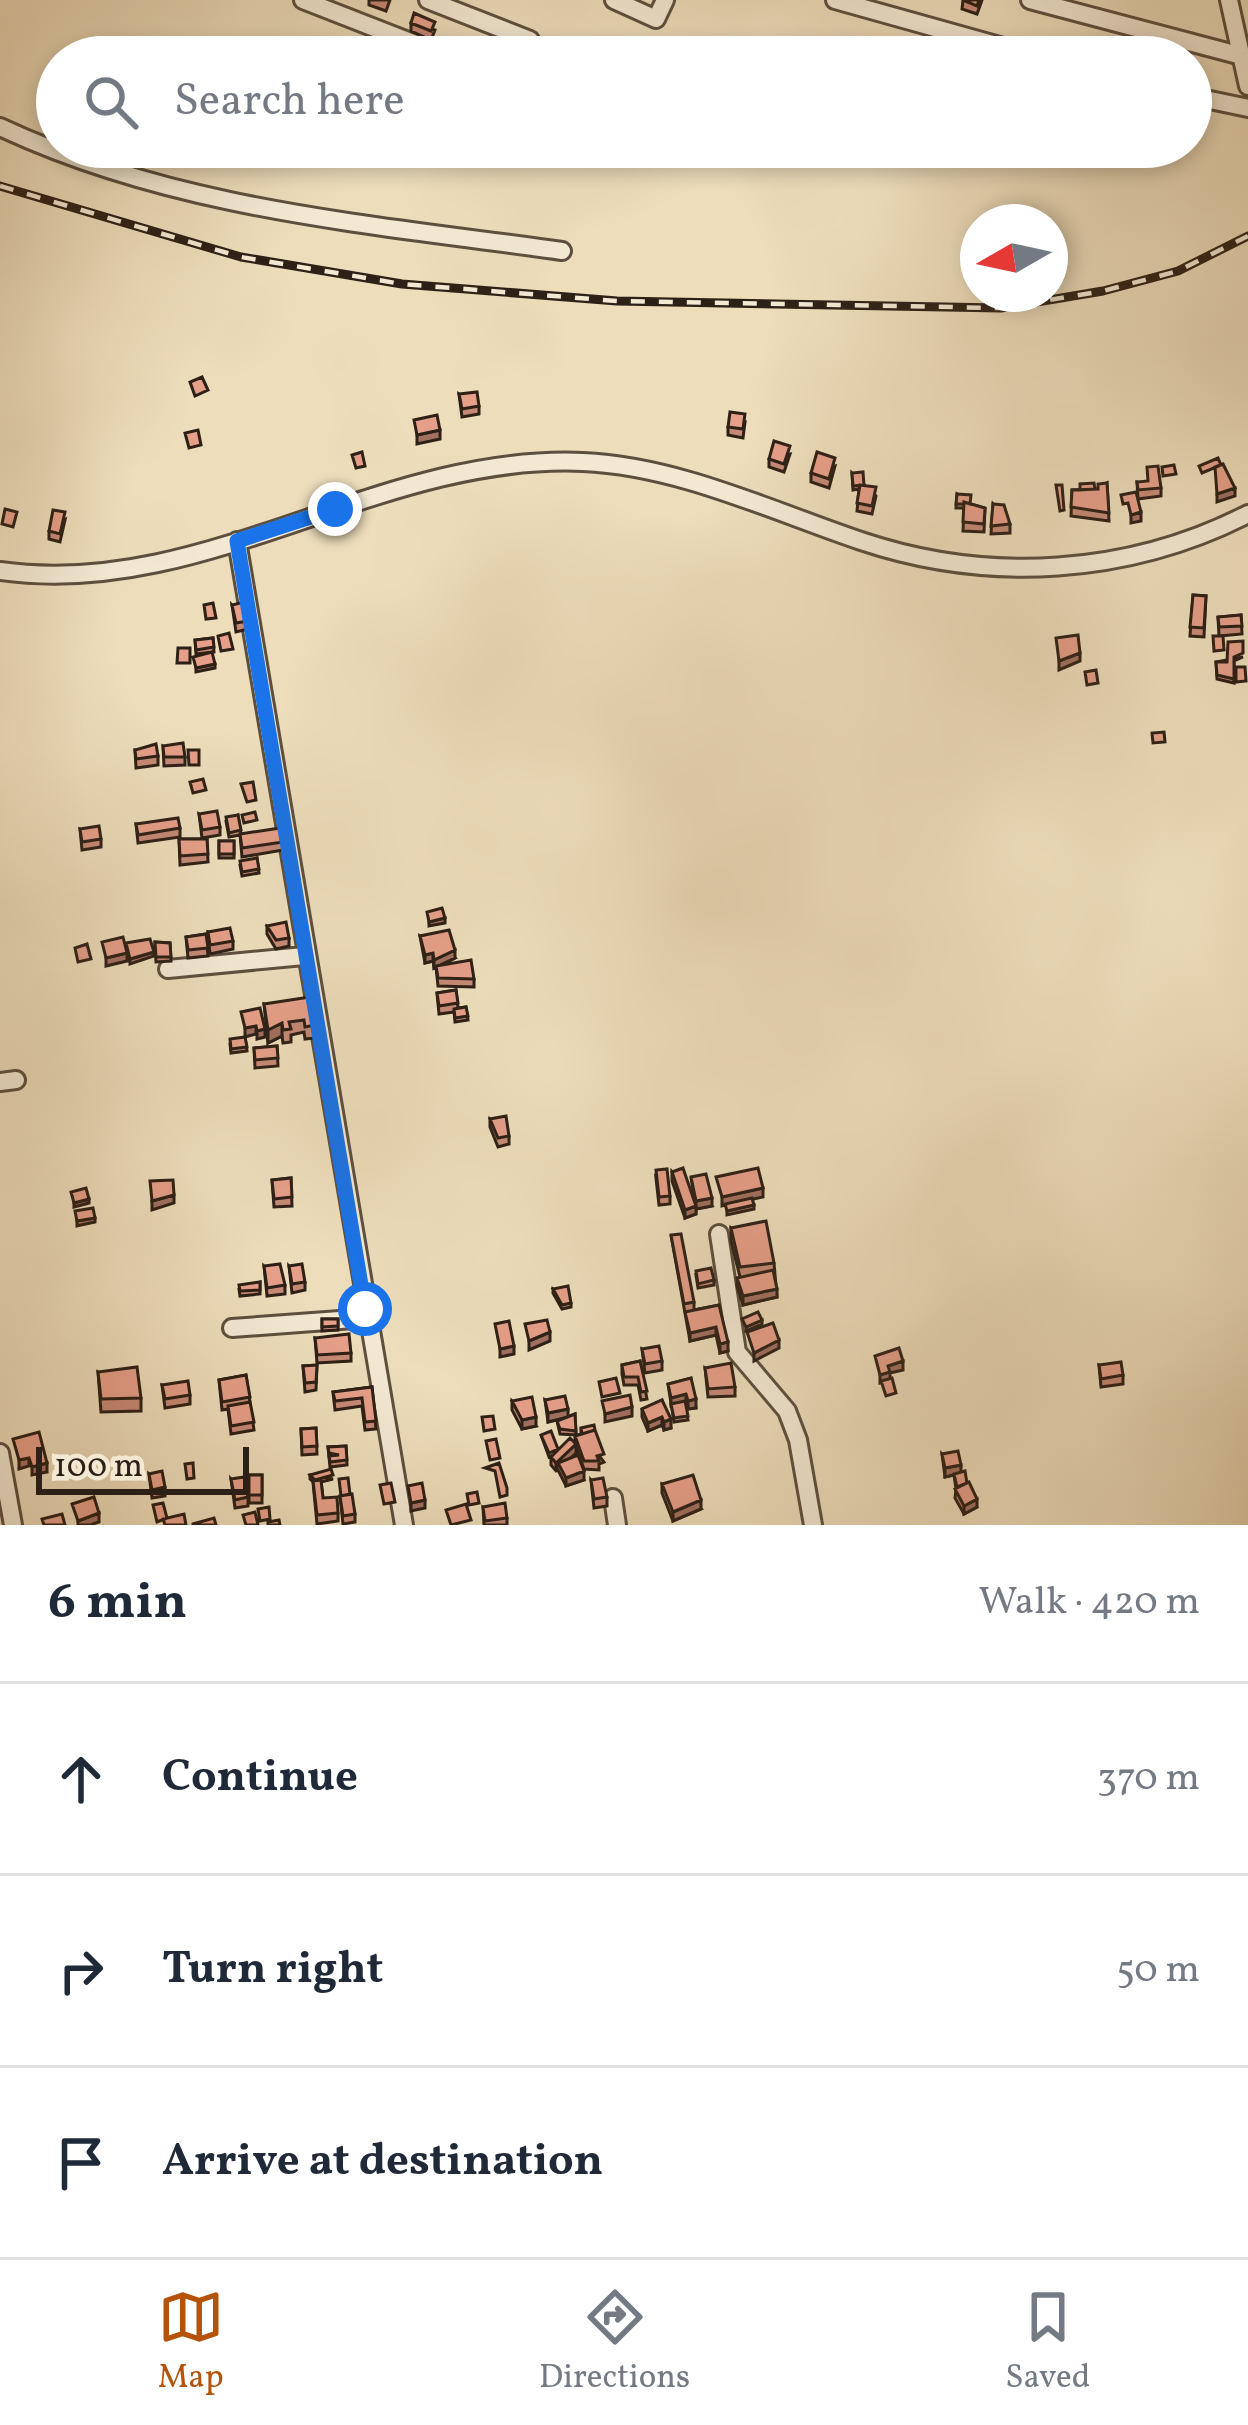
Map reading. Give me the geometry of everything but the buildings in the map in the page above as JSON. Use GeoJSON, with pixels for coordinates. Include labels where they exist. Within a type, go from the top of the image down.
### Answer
{"type":"FeatureCollection","features":[{"type":"Feature","properties":{"kind":"street"},"geometry":{"type":"LineString","coordinates":[[303,0],[395,36]]}},
{"type":"Feature","properties":{"kind":"street"},"geometry":{"type":"LineString","coordinates":[[428,0],[520,36]]}},
{"type":"Feature","properties":{"kind":"street"},"geometry":{"type":"LineString","coordinates":[[614,0],[656,19],[665,0]]}},
{"type":"Feature","properties":{"kind":"street"},"geometry":{"type":"LineString","coordinates":[[835,0],[964,36]]}},
{"type":"Feature","properties":{"kind":"street"},"geometry":{"type":"LineString","coordinates":[[1030,0],[1166,36]]}},
{"type":"Feature","properties":{"kind":"street"},"geometry":{"type":"LineString","coordinates":[[1229,0],[1248,86]]}},
{"type":"Feature","properties":{"kind":"street"},"geometry":{"type":"LineString","coordinates":[[1212,48],[1241,56]]}},
{"type":"Feature","properties":{"kind":"street"},"geometry":{"type":"LineString","coordinates":[[1212,100],[1248,108]]}},
{"type":"Feature","properties":{"kind":"street"},"geometry":{"type":"LineString","coordinates":[[0,128],[36,141]]}},
{"type":"Feature","properties":{"kind":"street"},"geometry":{"type":"LineString","coordinates":[[107,168],[161,188],[228,203],[562,251]]}},
{"type":"Feature","properties":{"kind":"street"},"geometry":{"type":"LineString","coordinates":[[0,571],[54,574],[125,568],[237,541],[430,476],[522,462],[631,467],[760,503],[883,548],[1007,570],[1154,554],[1202,538],[1248,514]]}},
{"type":"Feature","properties":{"kind":"street"},"geometry":{"type":"LineString","coordinates":[[237,541],[404,1525]]}},
{"type":"Feature","properties":{"kind":"street"},"geometry":{"type":"LineString","coordinates":[[168,968],[304,956]]}},
{"type":"Feature","properties":{"kind":"street"},"geometry":{"type":"LineString","coordinates":[[719,1234],[737,1352],[787,1411],[798,1439],[813,1525]]}},
{"type":"Feature","properties":{"kind":"street"},"geometry":{"type":"LineString","coordinates":[[232,1328],[367,1318]]}},
{"type":"Feature","properties":{"kind":"street"},"geometry":{"type":"LineString","coordinates":[[0,1453],[14,1525]]}},
{"type":"Feature","properties":{"kind":"street"},"geometry":{"type":"LineString","coordinates":[[613,1498],[617,1525]]}},
{"type":"Feature","properties":{"kind":"railway"},"geometry":{"type":"LineString","coordinates":[[0,186],[241,257],[402,284],[617,301],[1001,308],[1103,291],[1178,271],[1248,236]]}},
{"type":"Feature","properties":{"kind":"route"},"geometry":{"type":"LineString","coordinates":[[335,509],[237,541],[365,1309]]}}]}
